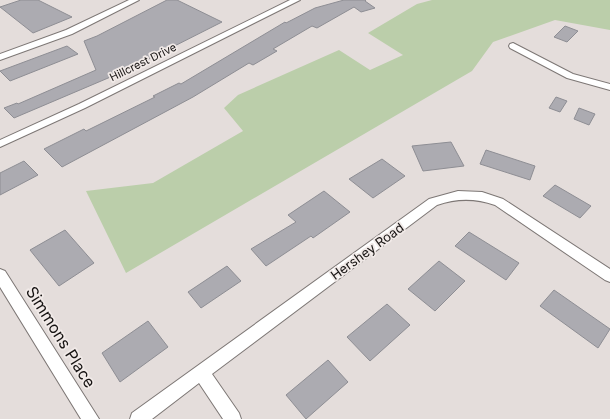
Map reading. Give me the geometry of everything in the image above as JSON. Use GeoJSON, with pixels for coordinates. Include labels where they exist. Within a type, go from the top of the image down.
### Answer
{"type":"FeatureCollection","features":[{"type":"Feature","properties":{"kind":"street"},"geometry":{"type":"LineString","coordinates":[[0,57],[69,32],[135,0]]}},
{"type":"Feature","properties":{"kind":"street","name":"Hillcrest Drive"},"geometry":{"type":"LineString","coordinates":[[0,144],[89,102],[292,1]]}},
{"type":"Feature","properties":{"kind":"street"},"geometry":{"type":"LineString","coordinates":[[513,46],[570,76],[586,82],[610,87]]}},
{"type":"Feature","properties":{"kind":"street","name":"Hershey Road"},"geometry":{"type":"LineString","coordinates":[[138,419],[433,202],[446,197],[460,194],[474,194],[499,202],[610,276]]}},
{"type":"Feature","properties":{"kind":"street","name":"Simmons Place"},"geometry":{"type":"LineString","coordinates":[[0,275],[91,419]]}},
{"type":"Feature","properties":{"kind":"street"},"geometry":{"type":"LineString","coordinates":[[201,372],[233,419]]}},
{"type":"Feature","properties":{"kind":"green space"},"geometry":{"type":"Polygon","coordinates":[[[432,0],[610,0],[610,30],[555,20],[493,42],[472,71],[126,273],[86,191],[153,183],[243,131],[224,108],[238,95],[339,50],[370,70],[403,55],[368,33],[417,4],[432,0]]]}},
{"type":"Feature","properties":{"kind":"building"},"geometry":{"type":"Polygon","coordinates":[[[21,0],[38,0],[72,17],[33,33],[0,7],[21,0]]]}},
{"type":"Feature","properties":{"kind":"building"},"geometry":{"type":"Polygon","coordinates":[[[167,0],[177,0],[222,22],[127,70],[14,118],[4,108],[17,103],[18,104],[96,70],[84,41],[97,36],[167,0]]]}},
{"type":"Feature","properties":{"kind":"building"},"geometry":{"type":"Polygon","coordinates":[[[344,0],[366,0],[365,1],[375,8],[361,12],[354,7],[317,28],[312,26],[273,49],[277,51],[253,65],[249,63],[193,97],[62,167],[44,149],[84,129],[86,131],[155,97],[153,96],[179,83],[181,84],[285,22],[286,23],[315,8],[344,0]]]}},
{"type":"Feature","properties":{"kind":"building"},"geometry":{"type":"Polygon","coordinates":[[[565,26],[578,31],[567,42],[554,37],[565,26]]]}},
{"type":"Feature","properties":{"kind":"building"},"geometry":{"type":"Polygon","coordinates":[[[67,46],[78,54],[10,81],[0,71],[67,46]]]}},
{"type":"Feature","properties":{"kind":"building"},"geometry":{"type":"Polygon","coordinates":[[[556,97],[567,101],[560,112],[549,108],[556,97]]]}},
{"type":"Feature","properties":{"kind":"building"},"geometry":{"type":"Polygon","coordinates":[[[579,108],[595,114],[589,125],[574,119],[579,108]]]}},
{"type":"Feature","properties":{"kind":"building"},"geometry":{"type":"Polygon","coordinates":[[[451,142],[464,166],[423,171],[412,146],[451,142]]]}},
{"type":"Feature","properties":{"kind":"building"},"geometry":{"type":"Polygon","coordinates":[[[486,150],[535,166],[530,180],[480,164],[486,150]]]}},
{"type":"Feature","properties":{"kind":"building"},"geometry":{"type":"Polygon","coordinates":[[[382,159],[405,176],[373,198],[349,179],[382,159]]]}},
{"type":"Feature","properties":{"kind":"building"},"geometry":{"type":"Polygon","coordinates":[[[24,161],[38,175],[0,195],[0,173],[24,161]]]}},
{"type":"Feature","properties":{"kind":"building"},"geometry":{"type":"Polygon","coordinates":[[[555,185],[591,206],[580,218],[543,196],[555,185]]]}},
{"type":"Feature","properties":{"kind":"building"},"geometry":{"type":"Polygon","coordinates":[[[324,191],[350,212],[313,238],[311,236],[266,266],[251,249],[296,222],[288,215],[324,191]]]}},
{"type":"Feature","properties":{"kind":"building"},"geometry":{"type":"Polygon","coordinates":[[[65,230],[94,263],[59,286],[30,250],[65,230]]]}},
{"type":"Feature","properties":{"kind":"building"},"geometry":{"type":"Polygon","coordinates":[[[469,232],[519,263],[506,280],[455,246],[469,232]]]}},
{"type":"Feature","properties":{"kind":"building"},"geometry":{"type":"Polygon","coordinates":[[[439,261],[465,281],[435,311],[408,289],[439,261]]]}},
{"type":"Feature","properties":{"kind":"building"},"geometry":{"type":"Polygon","coordinates":[[[227,266],[241,281],[201,308],[188,292],[227,266]]]}},
{"type":"Feature","properties":{"kind":"building"},"geometry":{"type":"Polygon","coordinates":[[[554,290],[610,329],[598,348],[540,306],[554,290]]]}},
{"type":"Feature","properties":{"kind":"building"},"geometry":{"type":"Polygon","coordinates":[[[387,304],[410,325],[370,361],[347,337],[387,304]]]}},
{"type":"Feature","properties":{"kind":"building"},"geometry":{"type":"Polygon","coordinates":[[[148,321],[168,347],[120,382],[102,353],[148,321]]]}},
{"type":"Feature","properties":{"kind":"building"},"geometry":{"type":"Polygon","coordinates":[[[328,360],[348,382],[306,419],[286,395],[328,360]]]}}]}
